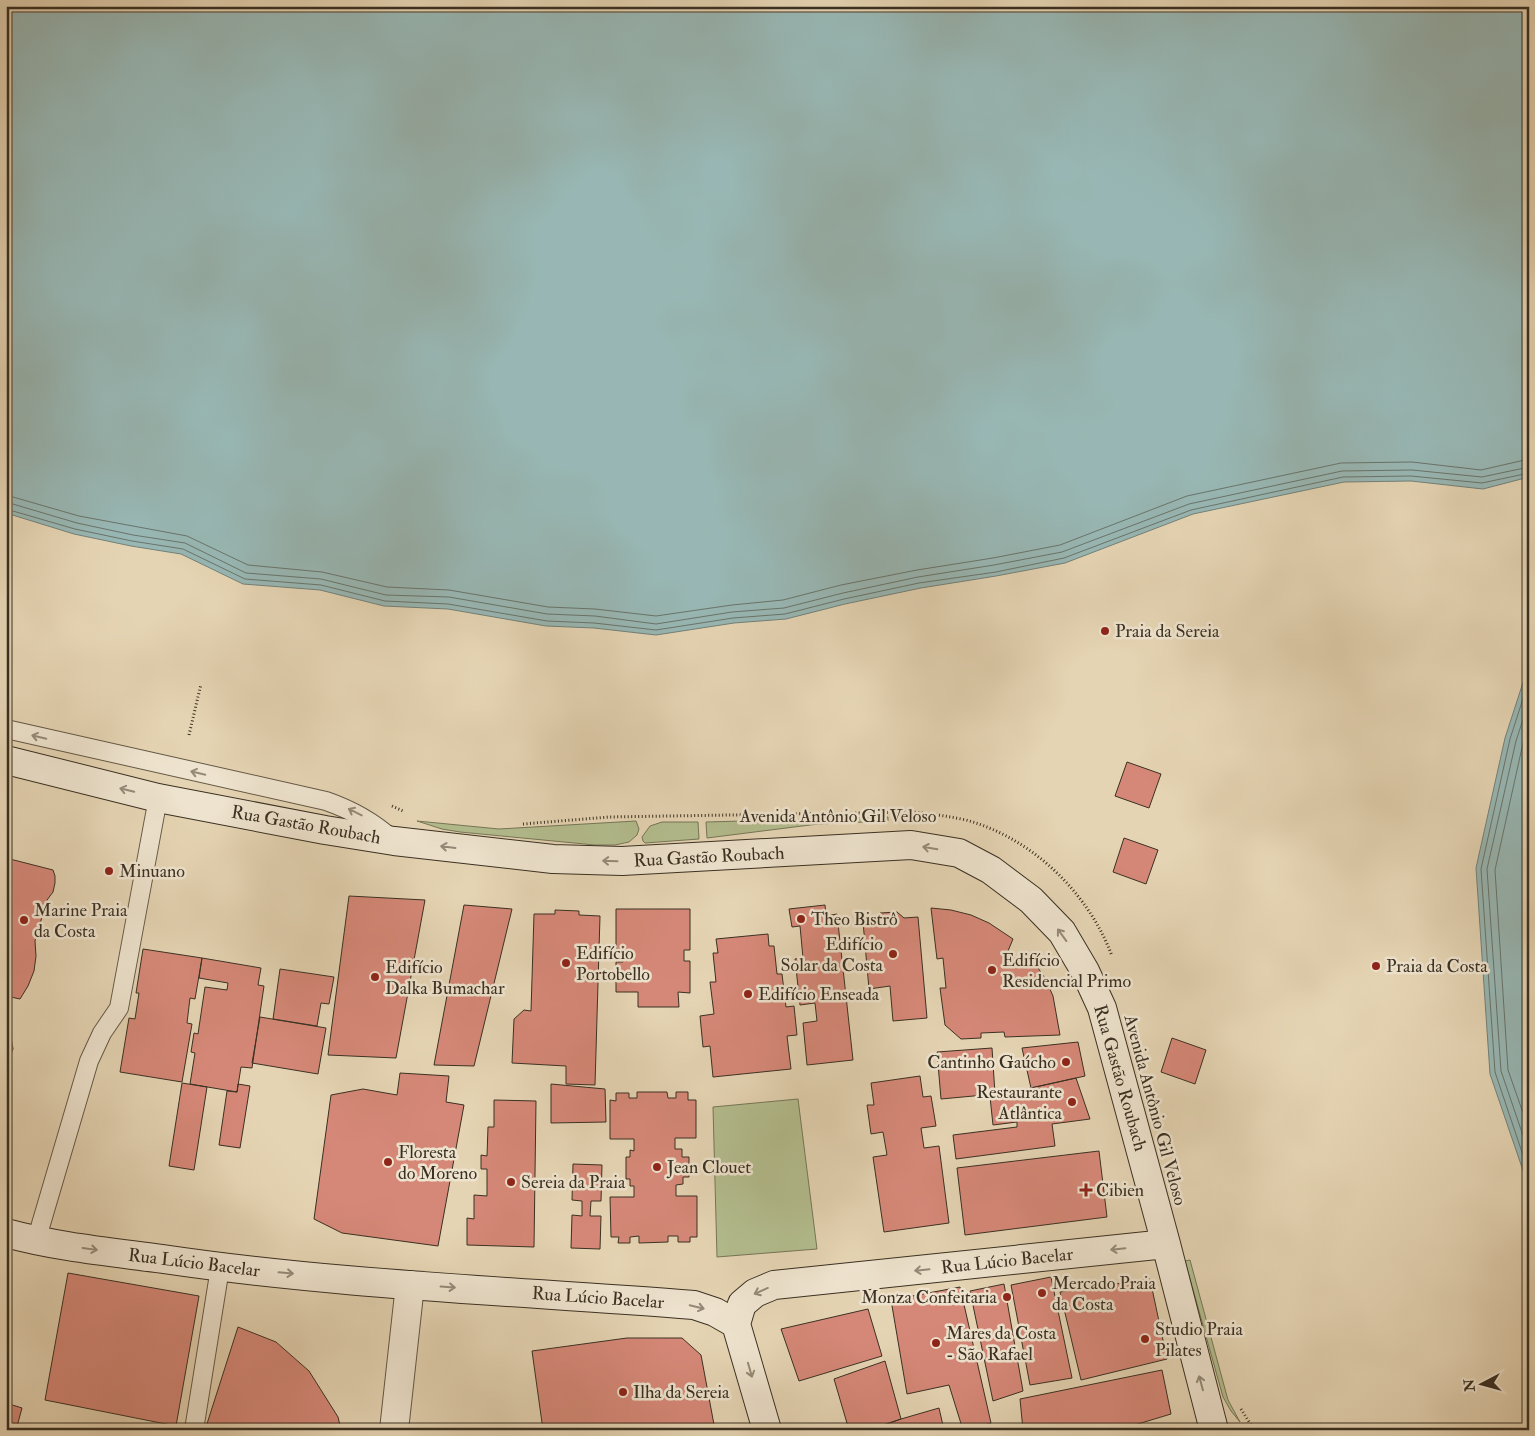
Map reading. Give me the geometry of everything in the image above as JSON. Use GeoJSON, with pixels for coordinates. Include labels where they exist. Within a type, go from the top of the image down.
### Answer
{"type":"FeatureCollection","features":[{"type":"Feature","properties":{"kind":"street","name":"Rua Gastão Roubach"},"geometry":{"type":"LineString","coordinates":[[6,760],[158,798],[326,830],[394,841],[553,859],[622,861],[912,845],[959,853],[991,870],[1031,900],[1062,932],[1085,971],[1102,1008],[1166,1244]]}},
{"type":"Feature","properties":{"kind":"street","name":"Rua Lúcio Bacelar"},"geometry":{"type":"LineString","coordinates":[[6,1233],[36,1241],[220,1268],[694,1305],[715,1312],[736,1324],[742,1304],[755,1293],[774,1285],[1166,1244]]}},
{"type":"Feature","properties":{"kind":"street"},"geometry":{"type":"LineString","coordinates":[[1166,1244],[1218,1427]]}},
{"type":"Feature","properties":{"kind":"street"},"geometry":{"type":"LineString","coordinates":[[394,1430],[410,1284]]}},
{"type":"Feature","properties":{"kind":"street"},"geometry":{"type":"LineString","coordinates":[[736,1324],[767,1430]]}},
{"type":"Feature","properties":{"kind":"lane"},"geometry":{"type":"LineString","coordinates":[[6,729],[326,801],[365,817],[394,841]]}},
{"type":"Feature","properties":{"kind":"lane"},"geometry":{"type":"LineString","coordinates":[[36,1241],[89,1061],[102,1033],[119,1008],[158,798]]}},
{"type":"Feature","properties":{"kind":"lane"},"geometry":{"type":"LineString","coordinates":[[194,1430],[220,1268]]}},
{"type":"Feature","properties":{"kind":"path"},"geometry":{"type":"LineString","coordinates":[[189,736],[201,684]]}},
{"type":"Feature","properties":{"kind":"path"},"geometry":{"type":"LineString","coordinates":[[403,811],[411,813]]}},
{"type":"Feature","properties":{"kind":"path","name":"Avenida Antônio Gil Veloso"},"geometry":{"type":"LineString","coordinates":[[518,824],[609,817],[913,812],[967,821],[993,830],[1018,843],[1040,858],[1061,877],[1080,897],[1095,920],[1108,944],[1114,962]]}},
{"type":"Feature","properties":{"kind":"green space"},"geometry":{"type":"Polygon","coordinates":[[[888,817],[888,821],[818,824],[707,838],[706,822],[888,817]]]}},
{"type":"Feature","properties":{"kind":"green space"},"geometry":{"type":"Polygon","coordinates":[[[417,821],[499,829],[636,821],[639,829],[637,835],[629,842],[615,845],[595,845],[460,832],[442,829],[417,821]]]}},
{"type":"Feature","properties":{"kind":"green space"},"geometry":{"type":"Polygon","coordinates":[[[662,822],[698,822],[699,839],[645,843],[642,837],[650,826],[662,822]]]}},
{"type":"Feature","properties":{"kind":"green space"},"geometry":{"type":"Polygon","coordinates":[[[798,1099],[817,1249],[717,1257],[713,1107],[798,1099]]]}},
{"type":"Feature","properties":{"kind":"green space"},"geometry":{"type":"Polygon","coordinates":[[[1190,1260],[1228,1400],[1240,1422],[1223,1397],[1185,1261],[1190,1260]]]}},
{"type":"Feature","properties":{"kind":"water"},"geometry":{"type":"Polygon","coordinates":[[[6,6],[1529,6],[1529,477],[1483,489],[1411,481],[1344,482],[1193,514],[1065,563],[921,588],[786,619],[734,623],[656,635],[594,628],[546,626],[448,609],[384,606],[320,590],[243,584],[181,554],[74,534],[6,513],[6,6]]]}},
{"type":"Feature","properties":{"kind":"water"},"geometry":{"type":"Polygon","coordinates":[[[1529,664],[1529,1188],[1490,1074],[1476,868],[1505,738],[1529,664]]]}},
{"type":"Feature","properties":{"kind":"building"},"geometry":{"type":"Polygon","coordinates":[[[1127,762],[1161,774],[1149,808],[1115,796],[1127,762]]]}},
{"type":"Feature","properties":{"kind":"building"},"geometry":{"type":"Polygon","coordinates":[[[1124,838],[1158,850],[1146,884],[1113,872],[1124,838]]]}},
{"type":"Feature","properties":{"kind":"building","name":"Marine Praia da Costa"},"geometry":{"type":"Polygon","coordinates":[[[6,858],[53,870],[55,876],[53,892],[47,900],[35,941],[34,971],[20,999],[6,996],[6,858]]]}},
{"type":"Feature","properties":{"kind":"building","name":"Edifício Dalka Bumachar"},"geometry":{"type":"Polygon","coordinates":[[[349,896],[425,900],[396,1058],[328,1055],[349,896]]]}},
{"type":"Feature","properties":{"kind":"building","name":"Edifício Dalka Bumachar"},"geometry":{"type":"Polygon","coordinates":[[[464,905],[512,909],[474,1066],[434,1065],[464,905]]]}},
{"type":"Feature","properties":{"kind":"building"},"geometry":{"type":"Polygon","coordinates":[[[825,905],[826,916],[837,914],[853,1060],[807,1065],[803,1023],[817,1021],[815,1003],[800,1005],[795,959],[803,958],[800,926],[792,927],[789,909],[825,905]]]}},
{"type":"Feature","properties":{"kind":"building","name":"Edifício Residencial Primo"},"geometry":{"type":"Polygon","coordinates":[[[931,908],[971,915],[989,923],[1013,939],[1008,951],[1017,960],[1029,955],[1045,978],[1053,996],[1060,1035],[1005,1037],[1004,1032],[981,1033],[981,1038],[961,1039],[945,1025],[940,988],[946,988],[943,958],[937,959],[931,908]]]}},
{"type":"Feature","properties":{"kind":"building"},"geometry":{"type":"Polygon","coordinates":[[[616,909],[690,909],[690,950],[684,950],[684,961],[690,961],[690,993],[678,992],[679,1007],[638,1007],[638,992],[616,992],[616,962],[623,962],[623,949],[616,949],[616,909]]]}},
{"type":"Feature","properties":{"kind":"building","name":"Edifício Portobello"},"geometry":{"type":"Polygon","coordinates":[[[555,910],[579,911],[579,915],[600,916],[595,1085],[566,1084],[566,1066],[512,1063],[514,1019],[524,1010],[531,1011],[534,914],[555,914],[555,910]]]}},
{"type":"Feature","properties":{"kind":"building","name":"Edifício Solar da Costa"},"geometry":{"type":"Polygon","coordinates":[[[897,912],[904,918],[918,917],[927,1018],[893,1021],[890,986],[869,989],[863,922],[875,921],[880,913],[897,912]]]}},
{"type":"Feature","properties":{"kind":"building","name":"Edifício Enseada"},"geometry":{"type":"Polygon","coordinates":[[[768,934],[769,946],[774,946],[777,974],[782,974],[786,1007],[794,1006],[797,1035],[787,1036],[791,1069],[713,1077],[710,1046],[703,1047],[700,1016],[714,1014],[710,982],[716,982],[713,953],[718,953],[716,939],[768,934]]]}},
{"type":"Feature","properties":{"kind":"building"},"geometry":{"type":"Polygon","coordinates":[[[143,949],[202,958],[195,999],[190,998],[187,1023],[192,1024],[182,1082],[120,1072],[129,1018],[135,1019],[139,993],[136,993],[143,949]]]}},
{"type":"Feature","properties":{"kind":"building"},"geometry":{"type":"Polygon","coordinates":[[[202,958],[261,968],[258,985],[264,986],[252,1068],[241,1067],[237,1092],[190,1084],[195,1053],[191,1052],[194,1033],[198,1034],[205,987],[227,990],[228,983],[199,978],[202,958]]]}},
{"type":"Feature","properties":{"kind":"building"},"geometry":{"type":"Polygon","coordinates":[[[280,969],[334,977],[329,1004],[321,1003],[317,1026],[273,1019],[280,969]]]}},
{"type":"Feature","properties":{"kind":"building"},"geometry":{"type":"Polygon","coordinates":[[[260,1017],[326,1028],[318,1074],[252,1063],[260,1017]]]}},
{"type":"Feature","properties":{"kind":"building"},"geometry":{"type":"Polygon","coordinates":[[[6,1025],[10,1031],[13,1049],[6,1067],[6,1025]]]}},
{"type":"Feature","properties":{"kind":"building"},"geometry":{"type":"Polygon","coordinates":[[[1172,1038],[1206,1050],[1195,1084],[1161,1072],[1172,1038]]]}},
{"type":"Feature","properties":{"kind":"building"},"geometry":{"type":"Polygon","coordinates":[[[1078,1042],[1085,1076],[1031,1088],[1022,1048],[1078,1042]]]}},
{"type":"Feature","properties":{"kind":"building"},"geometry":{"type":"Polygon","coordinates":[[[992,1048],[995,1094],[941,1099],[937,1052],[992,1048]]]}},
{"type":"Feature","properties":{"kind":"building","name":"Floresta do Moreno"},"geometry":{"type":"Polygon","coordinates":[[[400,1073],[449,1076],[446,1102],[464,1105],[438,1246],[342,1233],[314,1219],[331,1095],[363,1089],[397,1095],[400,1073]]]}},
{"type":"Feature","properties":{"kind":"building"},"geometry":{"type":"Polygon","coordinates":[[[920,1076],[923,1097],[931,1096],[936,1126],[921,1128],[924,1148],[939,1146],[949,1223],[884,1232],[873,1157],[887,1155],[883,1132],[871,1134],[867,1105],[874,1105],[871,1083],[920,1076]]]}},
{"type":"Feature","properties":{"kind":"building"},"geometry":{"type":"Polygon","coordinates":[[[1076,1078],[1090,1119],[1052,1124],[1055,1146],[956,1159],[953,1135],[1017,1127],[1017,1122],[993,1125],[990,1097],[1076,1078]]]}},
{"type":"Feature","properties":{"kind":"building"},"geometry":{"type":"Polygon","coordinates":[[[182,1083],[207,1087],[194,1170],[169,1166],[182,1083]]]}},
{"type":"Feature","properties":{"kind":"building"},"geometry":{"type":"Polygon","coordinates":[[[238,1084],[250,1086],[240,1148],[219,1145],[227,1091],[237,1092],[238,1084]]]}},
{"type":"Feature","properties":{"kind":"building"},"geometry":{"type":"Polygon","coordinates":[[[551,1084],[605,1089],[606,1122],[551,1123],[551,1084]]]}},
{"type":"Feature","properties":{"kind":"building","name":"Jean Clouet"},"geometry":{"type":"Polygon","coordinates":[[[637,1092],[667,1092],[668,1098],[676,1098],[676,1092],[688,1092],[688,1100],[696,1100],[696,1138],[675,1138],[675,1149],[682,1149],[682,1157],[689,1157],[689,1177],[683,1177],[683,1184],[676,1185],[676,1196],[697,1196],[697,1237],[690,1237],[690,1242],[678,1242],[678,1236],[668,1236],[668,1242],[639,1243],[639,1236],[630,1237],[630,1243],[618,1243],[619,1237],[611,1237],[610,1197],[634,1197],[634,1186],[630,1186],[630,1179],[626,1179],[626,1157],[630,1157],[630,1150],[634,1151],[634,1139],[610,1139],[610,1100],[616,1101],[616,1093],[629,1093],[629,1098],[637,1098],[637,1092]]]}},
{"type":"Feature","properties":{"kind":"building","name":"Sereia da Praia"},"geometry":{"type":"Polygon","coordinates":[[[494,1100],[536,1101],[534,1247],[467,1245],[467,1218],[474,1219],[474,1195],[487,1196],[487,1169],[481,1169],[481,1155],[487,1156],[488,1127],[494,1127],[494,1100]]]}},
{"type":"Feature","properties":{"kind":"building"},"geometry":{"type":"Polygon","coordinates":[[[1099,1151],[1107,1217],[965,1235],[957,1168],[1099,1151]]]}},
{"type":"Feature","properties":{"kind":"building"},"geometry":{"type":"Polygon","coordinates":[[[573,1164],[602,1165],[601,1201],[591,1201],[590,1216],[601,1216],[600,1249],[571,1248],[572,1215],[582,1216],[582,1201],[572,1200],[573,1164]]]}},
{"type":"Feature","properties":{"kind":"building"},"geometry":{"type":"Polygon","coordinates":[[[68,1273],[199,1296],[176,1426],[45,1400],[68,1273]]]}},
{"type":"Feature","properties":{"kind":"building"},"geometry":{"type":"Polygon","coordinates":[[[1051,1277],[1072,1378],[1030,1385],[1011,1285],[1051,1277]]]}},
{"type":"Feature","properties":{"kind":"building"},"geometry":{"type":"Polygon","coordinates":[[[1150,1279],[1167,1359],[1081,1380],[1060,1292],[1150,1279]]]}},
{"type":"Feature","properties":{"kind":"building"},"geometry":{"type":"Polygon","coordinates":[[[1004,1284],[1023,1391],[993,1401],[970,1291],[1004,1284]]]}},
{"type":"Feature","properties":{"kind":"building","name":"Mares da Costa - São Rafael"},"geometry":{"type":"Polygon","coordinates":[[[960,1287],[991,1423],[967,1430],[963,1430],[949,1385],[907,1394],[891,1300],[960,1287]]]}},
{"type":"Feature","properties":{"kind":"building"},"geometry":{"type":"Polygon","coordinates":[[[868,1309],[882,1356],[799,1381],[781,1329],[868,1309]]]}},
{"type":"Feature","properties":{"kind":"building"},"geometry":{"type":"Polygon","coordinates":[[[238,1327],[276,1342],[309,1371],[338,1417],[341,1430],[205,1430],[238,1327]]]}},
{"type":"Feature","properties":{"kind":"building","name":"Ilha da Sereia"},"geometry":{"type":"Polygon","coordinates":[[[627,1338],[682,1338],[701,1355],[715,1430],[543,1430],[532,1351],[627,1338]]]}},
{"type":"Feature","properties":{"kind":"building"},"geometry":{"type":"Polygon","coordinates":[[[885,1361],[901,1419],[869,1430],[849,1430],[834,1379],[885,1361]]]}},
{"type":"Feature","properties":{"kind":"building"},"geometry":{"type":"Polygon","coordinates":[[[1162,1370],[1171,1414],[1118,1430],[1023,1430],[1020,1399],[1162,1370]]]}},
{"type":"Feature","properties":{"kind":"building"},"geometry":{"type":"Polygon","coordinates":[[[6,1403],[22,1408],[16,1430],[6,1430],[6,1403]]]}},
{"type":"Feature","properties":{"kind":"building"},"geometry":{"type":"Polygon","coordinates":[[[939,1408],[944,1430],[869,1430],[901,1419],[939,1408]]]}},
{"type":"Feature","properties":{"kind":"place","name":"Praia da Sereia"},"geometry":{"type":"Point","coordinates":[1105,631]}},
{"type":"Feature","properties":{"kind":"place","name":"Minuano"},"geometry":{"type":"Point","coordinates":[109,871]}},
{"type":"Feature","properties":{"kind":"place","name":"Theo Bistrô"},"geometry":{"type":"Point","coordinates":[801,919]}},
{"type":"Feature","properties":{"kind":"place","name":"Marine Praia da Costa"},"geometry":{"type":"Point","coordinates":[24,920]}},
{"type":"Feature","properties":{"kind":"place","name":"Edifício Solar da Costa"},"geometry":{"type":"Point","coordinates":[893,954]}},
{"type":"Feature","properties":{"kind":"place","name":"Edifício Portobello"},"geometry":{"type":"Point","coordinates":[566,963]}},
{"type":"Feature","properties":{"kind":"place","name":"Praia da Costa"},"geometry":{"type":"Point","coordinates":[1376,966]}},
{"type":"Feature","properties":{"kind":"place","name":"Edifício Residencial Primo"},"geometry":{"type":"Point","coordinates":[992,970]}},
{"type":"Feature","properties":{"kind":"place","name":"Edifício Dalka Bumachar"},"geometry":{"type":"Point","coordinates":[375,977]}},
{"type":"Feature","properties":{"kind":"place","name":"Edifício Enseada"},"geometry":{"type":"Point","coordinates":[748,994]}},
{"type":"Feature","properties":{"kind":"place","name":"Cantinho Gaúcho"},"geometry":{"type":"Point","coordinates":[1066,1062]}},
{"type":"Feature","properties":{"kind":"place","name":"Restaurante Atlântica"},"geometry":{"type":"Point","coordinates":[1072,1102]}},
{"type":"Feature","properties":{"kind":"place","name":"Floresta do Moreno"},"geometry":{"type":"Point","coordinates":[388,1162]}},
{"type":"Feature","properties":{"kind":"place","name":"Jean Clouet"},"geometry":{"type":"Point","coordinates":[657,1167]}},
{"type":"Feature","properties":{"kind":"place","name":"Sereia da Praia"},"geometry":{"type":"Point","coordinates":[511,1182]}},
{"type":"Feature","properties":{"kind":"place","name":"Cibien"},"geometry":{"type":"Point","coordinates":[1086,1190]}},
{"type":"Feature","properties":{"kind":"place","name":"Mercado Praia da Costa"},"geometry":{"type":"Point","coordinates":[1042,1293]}},
{"type":"Feature","properties":{"kind":"place","name":"Monza Confeitaria"},"geometry":{"type":"Point","coordinates":[1007,1297]}},
{"type":"Feature","properties":{"kind":"place","name":"Studio Praia Pilates"},"geometry":{"type":"Point","coordinates":[1145,1339]}},
{"type":"Feature","properties":{"kind":"place","name":"Mares da Costa - São Rafael"},"geometry":{"type":"Point","coordinates":[936,1343]}},
{"type":"Feature","properties":{"kind":"place","name":"Ilha da Sereia"},"geometry":{"type":"Point","coordinates":[623,1392]}}]}
